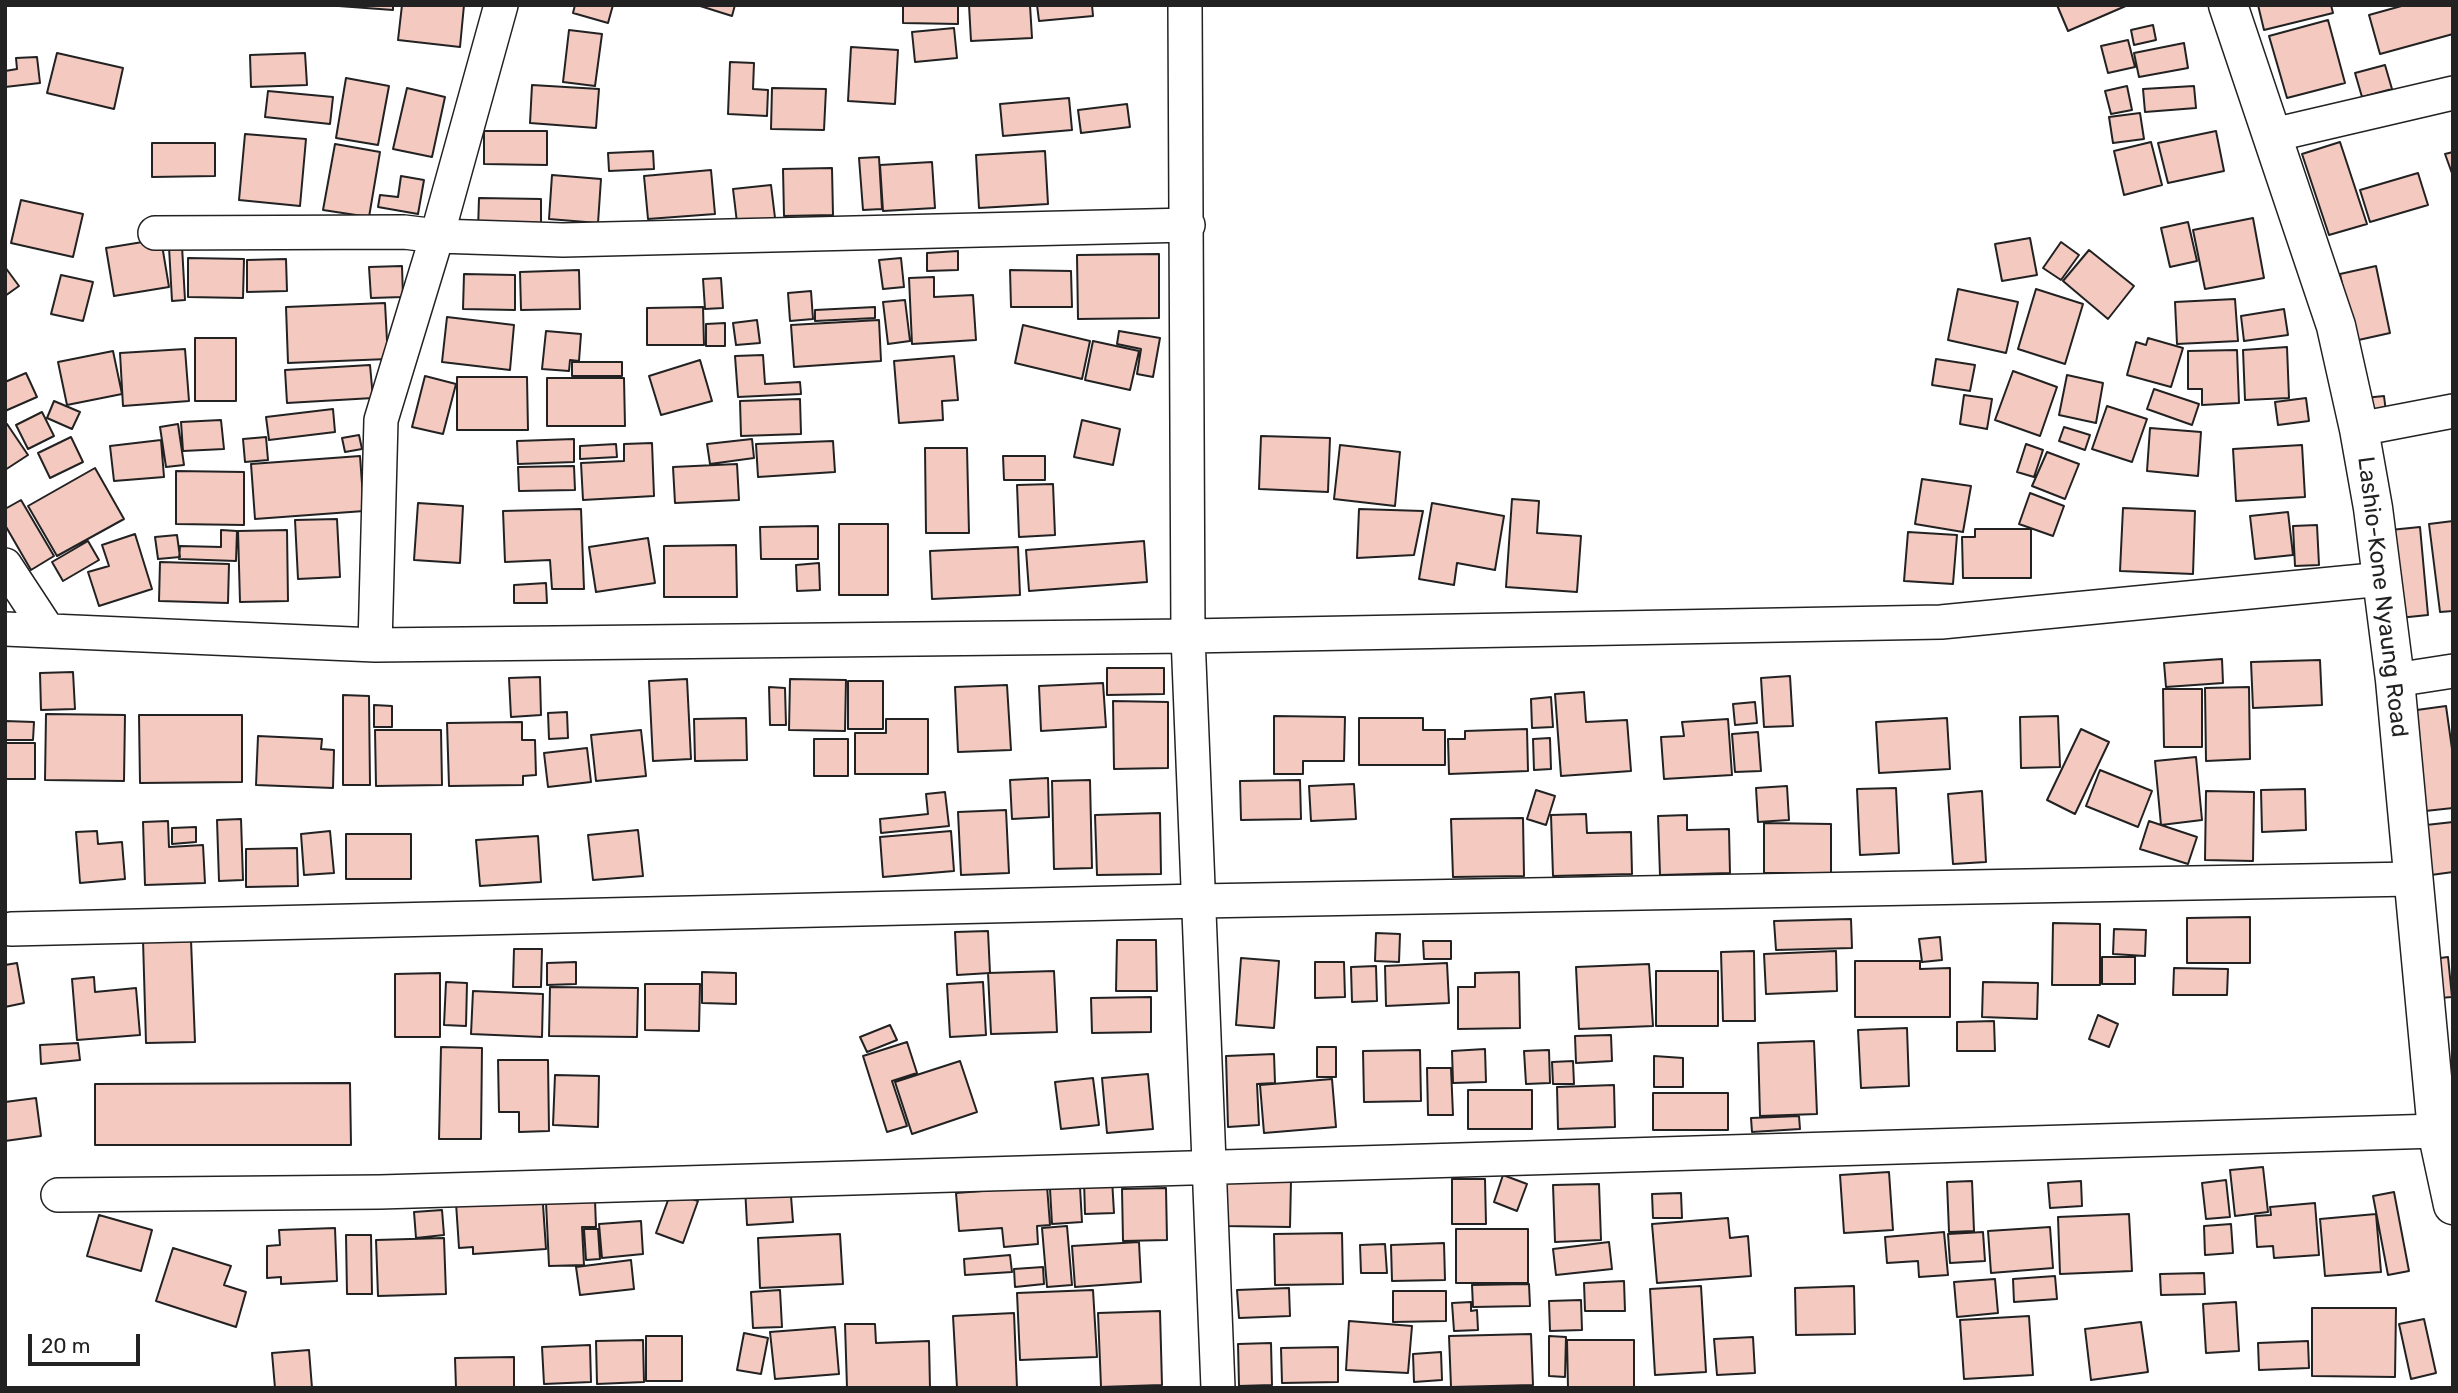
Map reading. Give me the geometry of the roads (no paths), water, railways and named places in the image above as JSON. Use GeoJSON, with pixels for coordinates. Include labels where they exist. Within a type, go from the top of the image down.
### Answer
{"type":"FeatureCollection","features":[{"type":"Feature","properties":{"kind":"main road","name":"Lashio-Kone Nyaung Road"},"geometry":{"type":"LineString","coordinates":[[2228,5],[2336,326],[2359,429],[2383,579],[2395,680],[2437,1130],[2453,1205]]}},
{"type":"Feature","properties":{"kind":"street"},"geometry":{"type":"LineString","coordinates":[[375,645],[381,420],[437,236],[501,5]]}},
{"type":"Feature","properties":{"kind":"street"},"geometry":{"type":"LineString","coordinates":[[1185,5],[1188,636],[1218,1388]]}},
{"type":"Feature","properties":{"kind":"street"},"geometry":{"type":"LineString","coordinates":[[2273,135],[2453,93]]}},
{"type":"Feature","properties":{"kind":"street"},"geometry":{"type":"LineString","coordinates":[[155,233],[404,232],[437,236],[563,240],[1188,225]]}},
{"type":"Feature","properties":{"kind":"street"},"geometry":{"type":"LineString","coordinates":[[2359,429],[2453,411]]}},
{"type":"Feature","properties":{"kind":"street"},"geometry":{"type":"LineString","coordinates":[[5,565],[47,629]]}},
{"type":"Feature","properties":{"kind":"street"},"geometry":{"type":"LineString","coordinates":[[5,629],[375,645],[1188,636],[1941,622],[2383,579]]}},
{"type":"Feature","properties":{"kind":"street"},"geometry":{"type":"LineString","coordinates":[[2395,680],[2453,671]]}},
{"type":"Feature","properties":{"kind":"street"},"geometry":{"type":"LineString","coordinates":[[10,929],[1200,901],[2413,879]]}},
{"type":"Feature","properties":{"kind":"street"},"geometry":{"type":"LineString","coordinates":[[58,1195],[380,1192],[2437,1130]]}}]}
